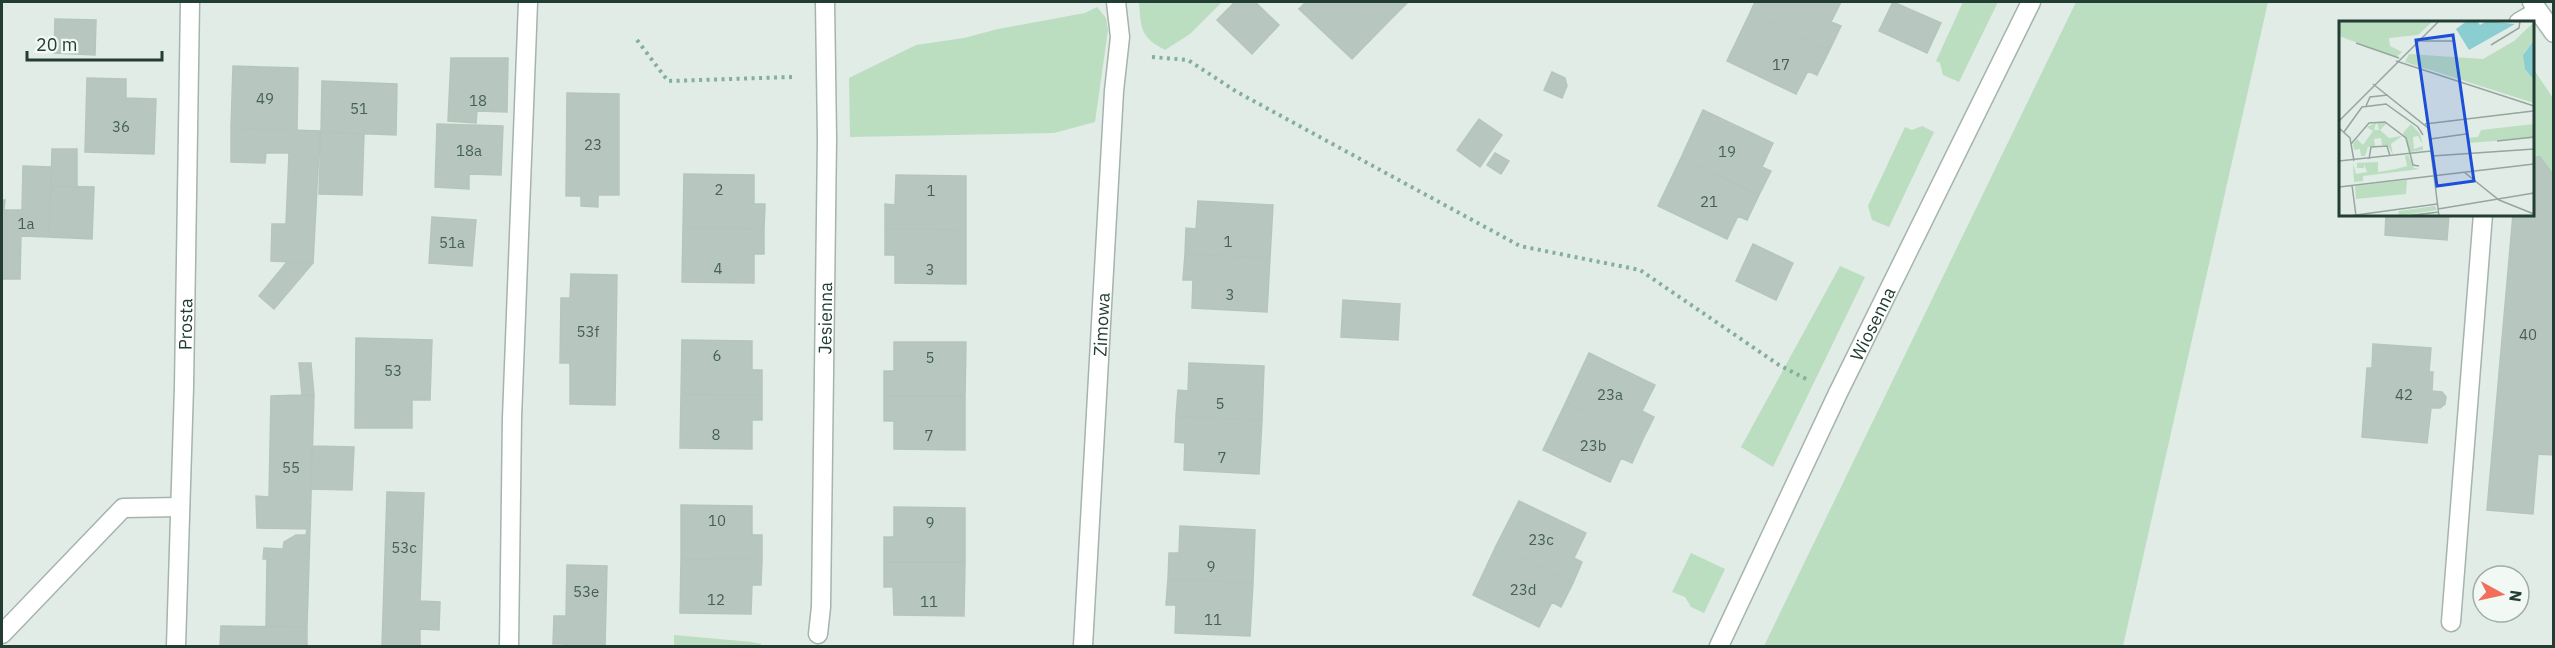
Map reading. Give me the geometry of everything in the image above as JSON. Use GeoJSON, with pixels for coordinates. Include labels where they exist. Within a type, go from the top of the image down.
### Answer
{"type":"FeatureCollection","features":[{"type":"Feature","properties":{"kind":"street","name":"Prosta"},"geometry":{"type":"LineString","coordinates":[[176,646],[184,387],[190,2]]}},
{"type":"Feature","properties":{"kind":"street"},"geometry":{"type":"LineString","coordinates":[[509,646],[512,418],[528,2]]}},
{"type":"Feature","properties":{"kind":"street","name":"Jesienna"},"geometry":{"type":"LineString","coordinates":[[818,634],[821,607],[827,76],[825,2]]}},
{"type":"Feature","properties":{"kind":"street","name":"Zimowa"},"geometry":{"type":"LineString","coordinates":[[1083,646],[1113,102],[1120,36],[1116,2]]}},
{"type":"Feature","properties":{"kind":"street","name":"Wiosenna"},"geometry":{"type":"LineString","coordinates":[[1719,646],[1838,393],[2031,2]]}},
{"type":"Feature","properties":{"kind":"street"},"geometry":{"type":"LineString","coordinates":[[2520,21],[2535,6],[2553,33]]}},
{"type":"Feature","properties":{"kind":"street"},"geometry":{"type":"LineString","coordinates":[[2451,622],[2483,216]]}},
{"type":"Feature","properties":{"kind":"street"},"geometry":{"type":"LineString","coordinates":[[2,634],[123,508],[180,507]]}},
{"type":"Feature","properties":{"kind":"path"},"geometry":{"type":"LineString","coordinates":[[637,40],[668,81],[827,76]]}},
{"type":"Feature","properties":{"kind":"path"},"geometry":{"type":"LineString","coordinates":[[1118,54],[1188,60],[1237,92],[1520,246],[1640,270],[1779,365],[1838,393]]}},
{"type":"Feature","properties":{"kind":"green space"},"geometry":{"type":"Polygon","coordinates":[[[1139,2],[1222,2],[1190,34],[1165,50],[1151,41],[1143,31],[1139,2]]]}},
{"type":"Feature","properties":{"kind":"green space"},"geometry":{"type":"Polygon","coordinates":[[[1963,2],[1998,2],[1959,82],[1943,75],[1940,63],[1936,61],[1963,2]]]}},
{"type":"Feature","properties":{"kind":"green space"},"geometry":{"type":"Polygon","coordinates":[[[2076,2],[2268,2],[2123,646],[1764,646],[2076,2]]]}},
{"type":"Feature","properties":{"kind":"green space"},"geometry":{"type":"Polygon","coordinates":[[[1097,7],[1106,18],[1108,30],[1095,122],[1054,133],[850,137],[849,78],[916,45],[964,38],[998,29],[1085,13],[1097,7]]]}},
{"type":"Feature","properties":{"kind":"green space"},"geometry":{"type":"Polygon","coordinates":[[[2534,70],[2553,98],[2553,176],[2540,157],[2534,157],[2534,70]]]}},
{"type":"Feature","properties":{"kind":"green space"},"geometry":{"type":"Polygon","coordinates":[[[1922,126],[1934,132],[1889,227],[1872,220],[1868,206],[1905,127],[1912,130],[1922,126]]]}},
{"type":"Feature","properties":{"kind":"green space"},"geometry":{"type":"Polygon","coordinates":[[[1840,266],[1865,277],[1773,467],[1741,447],[1840,266]]]}},
{"type":"Feature","properties":{"kind":"green space"},"geometry":{"type":"Polygon","coordinates":[[[1691,553],[1725,569],[1704,613],[1691,607],[1685,597],[1672,592],[1691,553]]]}},
{"type":"Feature","properties":{"kind":"green space"},"geometry":{"type":"Polygon","coordinates":[[[674,635],[752,642],[761,644],[761,646],[674,646],[674,635]]]}},
{"type":"Feature","properties":{"kind":"building"},"geometry":{"type":"Polygon","coordinates":[[[1235,2],[1255,2],[1279,25],[1252,54],[1217,20],[1235,2]]]}},
{"type":"Feature","properties":{"kind":"building"},"geometry":{"type":"Polygon","coordinates":[[[1306,2],[1367,2],[1388,22],[1352,59],[1299,9],[1306,2]]]}},
{"type":"Feature","properties":{"kind":"building"},"geometry":{"type":"Polygon","coordinates":[[[1367,2],[1408,2],[1388,22],[1367,2]]]}},
{"type":"Feature","properties":{"kind":"building"},"geometry":{"type":"Polygon","coordinates":[[[1755,2],[1841,2],[1831,22],[1841,26],[1829,51],[1750,13],[1755,2]]]}},
{"type":"Feature","properties":{"kind":"building"},"geometry":{"type":"Polygon","coordinates":[[[1893,2],[1941,23],[1927,53],[1879,31],[1893,2]]]}},
{"type":"Feature","properties":{"kind":"building"},"geometry":{"type":"Polygon","coordinates":[[[1750,13],[1829,51],[1817,75],[1808,71],[1796,94],[1727,61],[1750,13]]]}},
{"type":"Feature","properties":{"kind":"building"},"geometry":{"type":"Polygon","coordinates":[[[55,19],[96,20],[95,55],[54,53],[55,19]]]}},
{"type":"Feature","properties":{"kind":"building"},"geometry":{"type":"Polygon","coordinates":[[[451,58],[508,58],[507,112],[477,111],[476,123],[448,121],[451,58]]]}},
{"type":"Feature","properties":{"kind":"building"},"geometry":{"type":"Polygon","coordinates":[[[233,66],[298,68],[297,130],[231,128],[233,66]]]}},
{"type":"Feature","properties":{"kind":"building"},"geometry":{"type":"Polygon","coordinates":[[[1552,72],[1565,78],[1567,86],[1562,98],[1544,90],[1552,72]]]}},
{"type":"Feature","properties":{"kind":"building"},"geometry":{"type":"Polygon","coordinates":[[[87,78],[126,79],[126,98],[156,99],[154,154],[85,152],[87,78]]]}},
{"type":"Feature","properties":{"kind":"building"},"geometry":{"type":"Polygon","coordinates":[[[322,81],[397,84],[396,135],[321,132],[322,81]]]}},
{"type":"Feature","properties":{"kind":"building"},"geometry":{"type":"Polygon","coordinates":[[[567,93],[619,94],[619,195],[598,195],[598,207],[581,206],[581,196],[566,196],[567,93]]]}},
{"type":"Feature","properties":{"kind":"building"},"geometry":{"type":"Polygon","coordinates":[[[1703,110],[1773,143],[1762,167],[1771,171],[1759,195],[1681,158],[1703,110]]]}},
{"type":"Feature","properties":{"kind":"building"},"geometry":{"type":"Polygon","coordinates":[[[1479,119],[1502,135],[1480,167],[1457,150],[1479,119]]]}},
{"type":"Feature","properties":{"kind":"building"},"geometry":{"type":"Polygon","coordinates":[[[437,124],[503,126],[501,175],[469,174],[469,189],[435,187],[437,124]]]}},
{"type":"Feature","properties":{"kind":"building"},"geometry":{"type":"Polygon","coordinates":[[[231,128],[320,131],[313,263],[271,261],[272,224],[286,224],[289,153],[266,153],[265,163],[231,162],[231,128]]]}},
{"type":"Feature","properties":{"kind":"building"},"geometry":{"type":"Polygon","coordinates":[[[321,132],[364,134],[362,195],[319,194],[321,132]]]}},
{"type":"Feature","properties":{"kind":"building"},"geometry":{"type":"Polygon","coordinates":[[[52,149],[77,149],[77,187],[51,186],[52,149]]]}},
{"type":"Feature","properties":{"kind":"building"},"geometry":{"type":"Polygon","coordinates":[[[1495,153],[1509,161],[1501,174],[1487,165],[1495,153]]]}},
{"type":"Feature","properties":{"kind":"building"},"geometry":{"type":"Polygon","coordinates":[[[2534,157],[2540,157],[2554,176],[2554,455],[2538,454],[2533,514],[2487,510],[2513,216],[2534,216],[2534,157]]]}},
{"type":"Feature","properties":{"kind":"building"},"geometry":{"type":"Polygon","coordinates":[[[1681,158],[1759,195],[1747,220],[1738,216],[1727,239],[1658,206],[1681,158]]]}},
{"type":"Feature","properties":{"kind":"building"},"geometry":{"type":"Polygon","coordinates":[[[23,166],[51,167],[49,237],[21,236],[20,279],[2,279],[2,200],[5,200],[4,210],[22,210],[23,166]]]}},
{"type":"Feature","properties":{"kind":"building"},"geometry":{"type":"Polygon","coordinates":[[[684,174],[754,175],[754,204],[765,204],[764,229],[683,228],[684,174]]]}},
{"type":"Feature","properties":{"kind":"building"},"geometry":{"type":"Polygon","coordinates":[[[896,175],[966,176],[966,230],[885,229],[885,204],[895,205],[896,175]]]}},
{"type":"Feature","properties":{"kind":"building"},"geometry":{"type":"Polygon","coordinates":[[[51,186],[94,187],[92,239],[49,237],[51,186]]]}},
{"type":"Feature","properties":{"kind":"building"},"geometry":{"type":"Polygon","coordinates":[[[1198,201],[1273,205],[1270,258],[1185,254],[1186,228],[1196,229],[1198,201]]]}},
{"type":"Feature","properties":{"kind":"building"},"geometry":{"type":"Polygon","coordinates":[[[2386,216],[2449,216],[2447,240],[2385,235],[2386,216]]]}},
{"type":"Feature","properties":{"kind":"building"},"geometry":{"type":"Polygon","coordinates":[[[432,217],[476,220],[472,266],[429,263],[432,217]]]}},
{"type":"Feature","properties":{"kind":"building"},"geometry":{"type":"Polygon","coordinates":[[[683,228],[764,229],[764,254],[754,254],[754,283],[682,282],[683,228]]]}},
{"type":"Feature","properties":{"kind":"building"},"geometry":{"type":"Polygon","coordinates":[[[885,229],[966,230],[966,284],[895,283],[895,255],[885,255],[885,229]]]}},
{"type":"Feature","properties":{"kind":"building"},"geometry":{"type":"Polygon","coordinates":[[[1753,244],[1793,263],[1776,300],[1736,281],[1753,244]]]}},
{"type":"Feature","properties":{"kind":"building"},"geometry":{"type":"Polygon","coordinates":[[[1185,254],[1270,258],[1267,312],[1192,308],[1193,280],[1183,280],[1185,254]]]}},
{"type":"Feature","properties":{"kind":"building"},"geometry":{"type":"Polygon","coordinates":[[[287,262],[313,263],[274,309],[259,296],[287,262]]]}},
{"type":"Feature","properties":{"kind":"building"},"geometry":{"type":"Polygon","coordinates":[[[571,274],[617,275],[615,405],[570,404],[570,363],[560,363],[561,298],[570,298],[571,274]]]}},
{"type":"Feature","properties":{"kind":"building"},"geometry":{"type":"Polygon","coordinates":[[[1343,300],[1400,304],[1398,340],[1341,337],[1343,300]]]}},
{"type":"Feature","properties":{"kind":"building"},"geometry":{"type":"Polygon","coordinates":[[[356,338],[432,340],[430,400],[412,400],[412,428],[355,428],[356,338]]]}},
{"type":"Feature","properties":{"kind":"building"},"geometry":{"type":"Polygon","coordinates":[[[682,340],[752,341],[752,370],[762,370],[762,395],[681,394],[682,340]]]}},
{"type":"Feature","properties":{"kind":"building"},"geometry":{"type":"Polygon","coordinates":[[[894,342],[966,342],[965,396],[884,396],[884,371],[894,371],[894,342]]]}},
{"type":"Feature","properties":{"kind":"building"},"geometry":{"type":"Polygon","coordinates":[[[2373,344],[2431,348],[2429,372],[2433,372],[2432,391],[2442,392],[2446,397],[2445,404],[2440,408],[2431,408],[2427,443],[2362,437],[2367,368],[2372,368],[2373,344]]]}},
{"type":"Feature","properties":{"kind":"building"},"geometry":{"type":"Polygon","coordinates":[[[1589,353],[1655,385],[1642,411],[1654,417],[1643,439],[1566,402],[1589,353]]]}},
{"type":"Feature","properties":{"kind":"building"},"geometry":{"type":"Polygon","coordinates":[[[299,363],[311,363],[314,395],[302,395],[299,363]]]}},
{"type":"Feature","properties":{"kind":"building"},"geometry":{"type":"Polygon","coordinates":[[[1189,363],[1264,366],[1262,420],[1176,416],[1178,390],[1188,391],[1189,363]]]}},
{"type":"Feature","properties":{"kind":"building"},"geometry":{"type":"Polygon","coordinates":[[[681,394],[762,395],[762,420],[752,420],[752,449],[680,448],[681,394]]]}},
{"type":"Feature","properties":{"kind":"building"},"geometry":{"type":"Polygon","coordinates":[[[314,395],[310,529],[257,528],[256,496],[269,497],[271,396],[314,395]]]}},
{"type":"Feature","properties":{"kind":"building"},"geometry":{"type":"Polygon","coordinates":[[[884,396],[965,396],[965,450],[894,449],[894,421],[884,421],[884,396]]]}},
{"type":"Feature","properties":{"kind":"building"},"geometry":{"type":"Polygon","coordinates":[[[1566,402],[1643,439],[1632,463],[1621,458],[1610,482],[1543,450],[1566,402]]]}},
{"type":"Feature","properties":{"kind":"building"},"geometry":{"type":"Polygon","coordinates":[[[1176,416],[1262,420],[1259,474],[1184,470],[1185,443],[1175,442],[1176,416]]]}},
{"type":"Feature","properties":{"kind":"building"},"geometry":{"type":"Polygon","coordinates":[[[312,446],[354,447],[352,490],[311,489],[312,446]]]}},
{"type":"Feature","properties":{"kind":"building"},"geometry":{"type":"Polygon","coordinates":[[[387,492],[424,493],[420,601],[440,602],[439,630],[420,629],[420,646],[382,646],[387,492]]]}},
{"type":"Feature","properties":{"kind":"building"},"geometry":{"type":"Polygon","coordinates":[[[1519,501],[1586,533],[1574,558],[1582,562],[1573,583],[1496,546],[1519,501]]]}},
{"type":"Feature","properties":{"kind":"building"},"geometry":{"type":"Polygon","coordinates":[[[681,505],[752,506],[752,535],[762,535],[762,560],[681,559],[681,505]]]}},
{"type":"Feature","properties":{"kind":"building"},"geometry":{"type":"Polygon","coordinates":[[[894,507],[965,508],[965,562],[884,562],[884,537],[894,537],[894,507]]]}},
{"type":"Feature","properties":{"kind":"building"},"geometry":{"type":"Polygon","coordinates":[[[1180,526],[1255,530],[1253,583],[1168,579],[1169,553],[1179,553],[1180,526]]]}},
{"type":"Feature","properties":{"kind":"building"},"geometry":{"type":"Polygon","coordinates":[[[307,529],[310,529],[307,627],[266,626],[267,559],[263,559],[264,548],[283,549],[284,542],[296,535],[306,535],[307,529]]]}},
{"type":"Feature","properties":{"kind":"building"},"geometry":{"type":"Polygon","coordinates":[[[1496,546],[1573,583],[1561,607],[1552,602],[1539,627],[1473,595],[1496,546]]]}},
{"type":"Feature","properties":{"kind":"building"},"geometry":{"type":"Polygon","coordinates":[[[681,559],[762,560],[761,585],[752,585],[751,614],[680,613],[681,559]]]}},
{"type":"Feature","properties":{"kind":"building"},"geometry":{"type":"Polygon","coordinates":[[[884,562],[965,562],[964,616],[894,615],[893,587],[884,587],[884,562]]]}},
{"type":"Feature","properties":{"kind":"building"},"geometry":{"type":"Polygon","coordinates":[[[567,565],[607,566],[605,646],[553,644],[554,616],[566,616],[567,565]]]}},
{"type":"Feature","properties":{"kind":"building"},"geometry":{"type":"Polygon","coordinates":[[[1168,579],[1253,583],[1250,636],[1175,633],[1176,605],[1166,605],[1168,579]]]}},
{"type":"Feature","properties":{"kind":"building"},"geometry":{"type":"Polygon","coordinates":[[[221,626],[307,627],[307,646],[220,646],[221,626]]]}}]}
